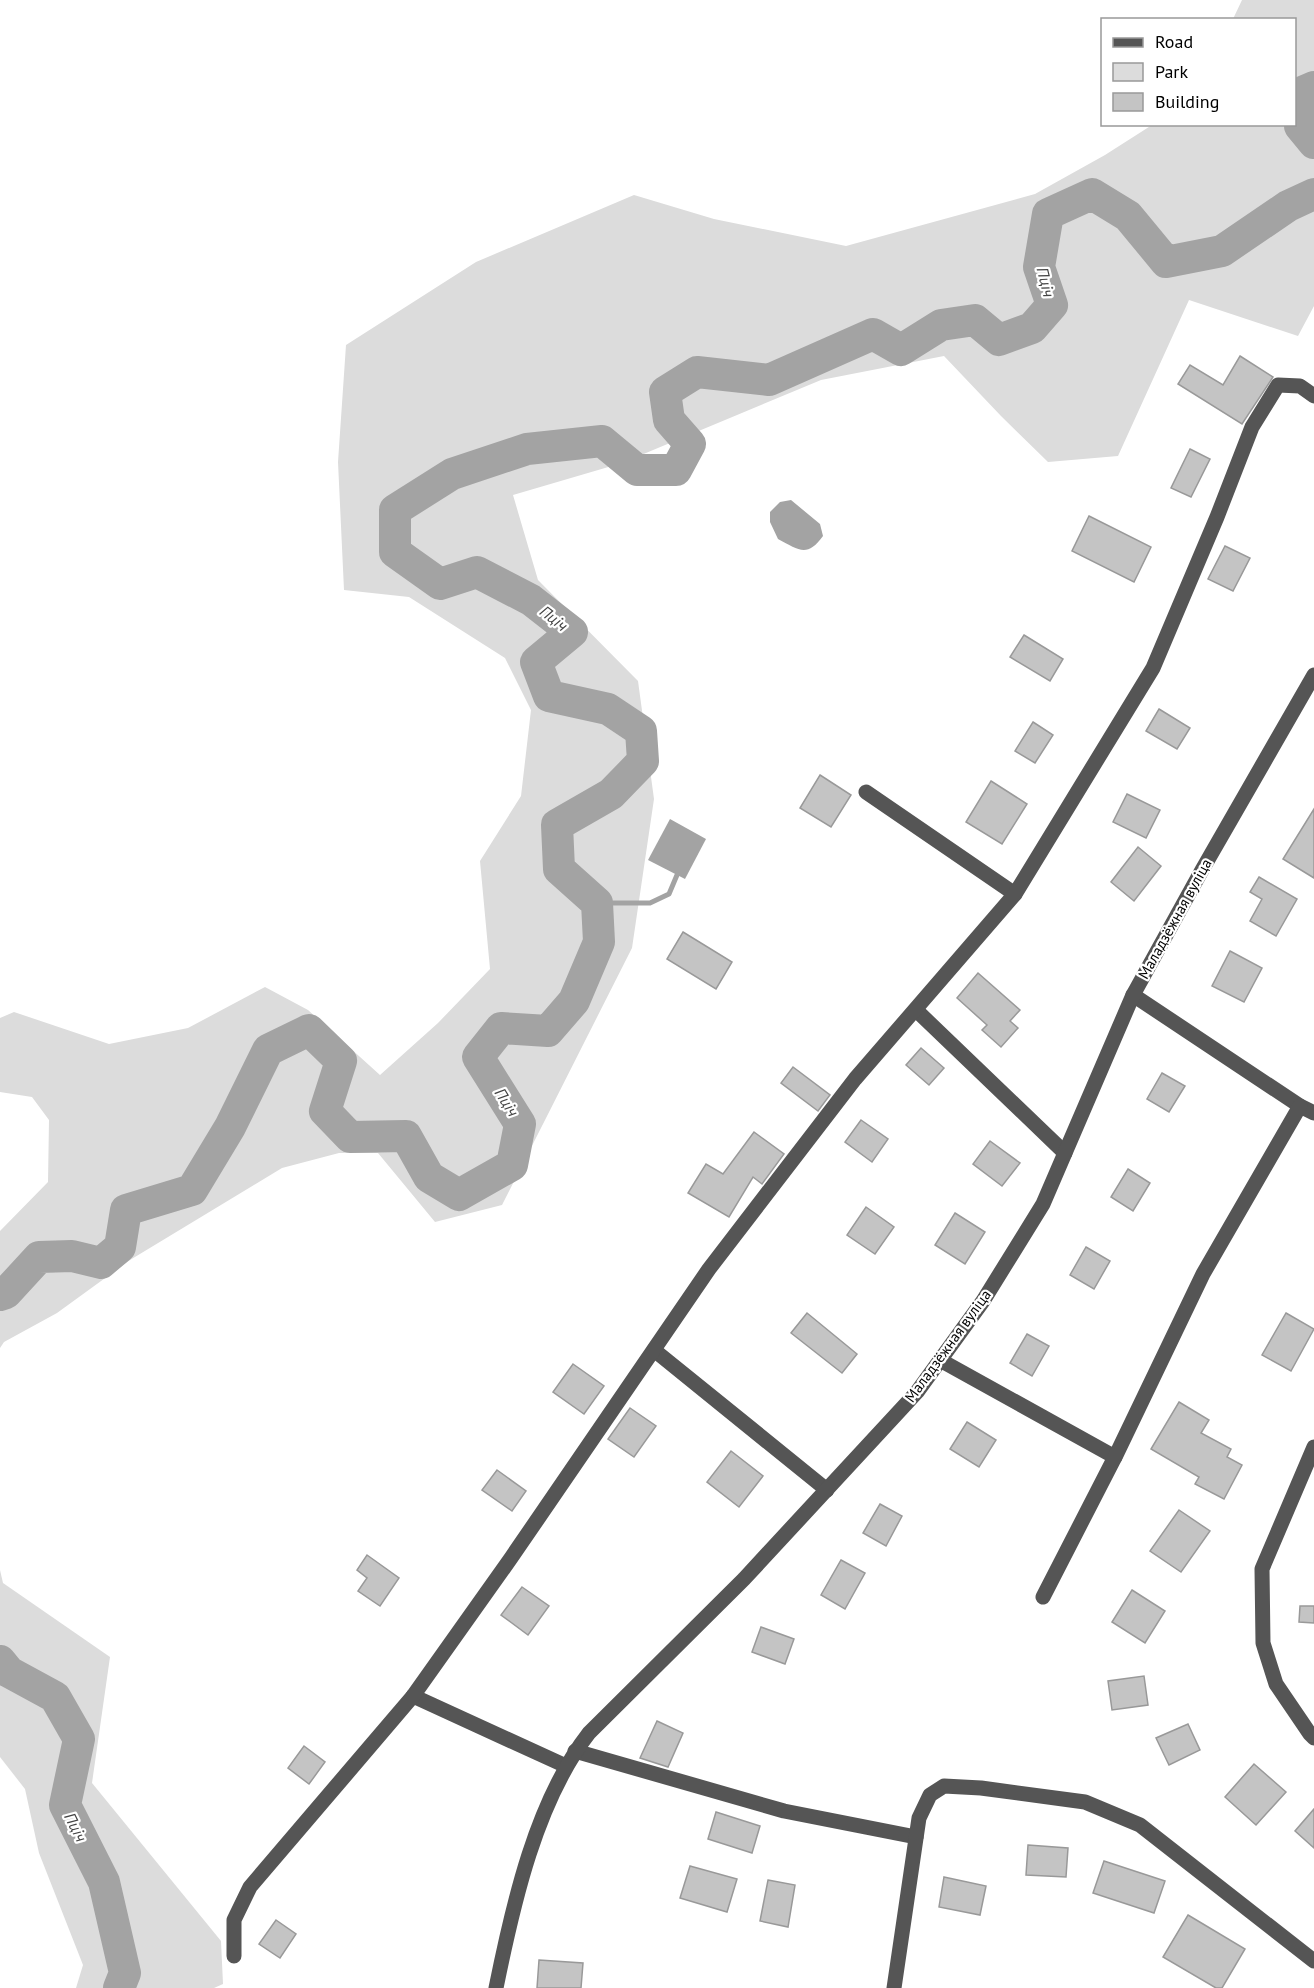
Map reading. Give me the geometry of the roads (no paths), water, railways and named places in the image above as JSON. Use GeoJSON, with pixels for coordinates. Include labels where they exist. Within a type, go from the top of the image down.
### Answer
{"type":"FeatureCollection","features":[{"type":"Feature","properties":{"kind":"street"},"geometry":{"type":"LineString","coordinates":[[234,1956],[234,1920],[250,1887],[413,1696],[511,1558],[709,1269],[855,1079],[1015,894],[1154,668],[1252,427],[1278,385],[1300,386],[1314,396]]}},
{"type":"Feature","properties":{"kind":"street","name":"Маладзёжная вуліца"},"geometry":{"type":"LineString","coordinates":[[496,1988],[511,1915],[531,1849],[566,1766],[575,1751],[589,1733],[744,1579],[917,1392],[983,1301],[1043,1204],[1133,995],[1314,675]]}},
{"type":"Feature","properties":{"kind":"street"},"geometry":{"type":"LineString","coordinates":[[866,792],[1015,894]]}},
{"type":"Feature","properties":{"kind":"street"},"geometry":{"type":"LineString","coordinates":[[1133,995],[1314,1113]]}},
{"type":"Feature","properties":{"kind":"street"},"geometry":{"type":"LineString","coordinates":[[916,1010],[1065,1153]]}},
{"type":"Feature","properties":{"kind":"street"},"geometry":{"type":"LineString","coordinates":[[1043,1597],[1115,1457],[1203,1275],[1300,1106]]}},
{"type":"Feature","properties":{"kind":"street"},"geometry":{"type":"LineString","coordinates":[[654,1350],[827,1490]]}},
{"type":"Feature","properties":{"kind":"street"},"geometry":{"type":"LineString","coordinates":[[940,1360],[1115,1457]]}},
{"type":"Feature","properties":{"kind":"street"},"geometry":{"type":"LineString","coordinates":[[1314,1447],[1262,1569],[1262,1580],[1263,1643],[1269,1664],[1276,1684],[1314,1738]]}},
{"type":"Feature","properties":{"kind":"street"},"geometry":{"type":"LineString","coordinates":[[413,1696],[566,1766]]}},
{"type":"Feature","properties":{"kind":"street"},"geometry":{"type":"LineString","coordinates":[[575,1751],[784,1811],[916,1837]]}},
{"type":"Feature","properties":{"kind":"street"},"geometry":{"type":"LineString","coordinates":[[894,1988],[919,1818],[930,1795],[944,1786],[981,1788],[1085,1802],[1140,1825],[1314,1962]]}},
{"type":"Feature","properties":{"kind":"waterway","name":"Пціч"},"geometry":{"type":"LineString","coordinates":[[1314,87],[1300,93],[1300,126],[1314,143]]}},
{"type":"Feature","properties":{"kind":"waterway","name":"Пціч"},"geometry":{"type":"LineString","coordinates":[[0,1295],[6,1293],[39,1257],[72,1256],[101,1263],[120,1247],[126,1210],[192,1190],[230,1127],[268,1050],[309,1030],[341,1061],[325,1111],[350,1137],[406,1136],[429,1177],[459,1195],[512,1165],[520,1124],[478,1057],[501,1028],[548,1031],[574,1001],[599,942],[597,903],[559,869],[557,825],[611,794],[643,761],[641,731],[608,709],[549,696],[536,662],[572,632],[531,600],[477,572],[440,584],[395,552],[395,510],[452,474],[527,449],[602,441],[637,470],[676,470],[690,444],[669,420],[665,392],[697,372],[769,380],[873,334],[901,350],[941,325],[975,320],[999,340],[1032,328],[1052,305],[1039,267],[1048,214],[1092,194],[1128,216],[1166,262],[1222,251],[1288,206],[1314,194]]}},
{"type":"Feature","properties":{"kind":"waterway"},"geometry":{"type":"LineString","coordinates":[[597,903],[650,903],[669,894],[677,875]]}},
{"type":"Feature","properties":{"kind":"waterway","name":"Пціч"},"geometry":{"type":"LineString","coordinates":[[0,1661],[9,1672],[55,1697],[79,1739],[65,1805],[104,1882],[125,1973],[119,1988]]}}]}
